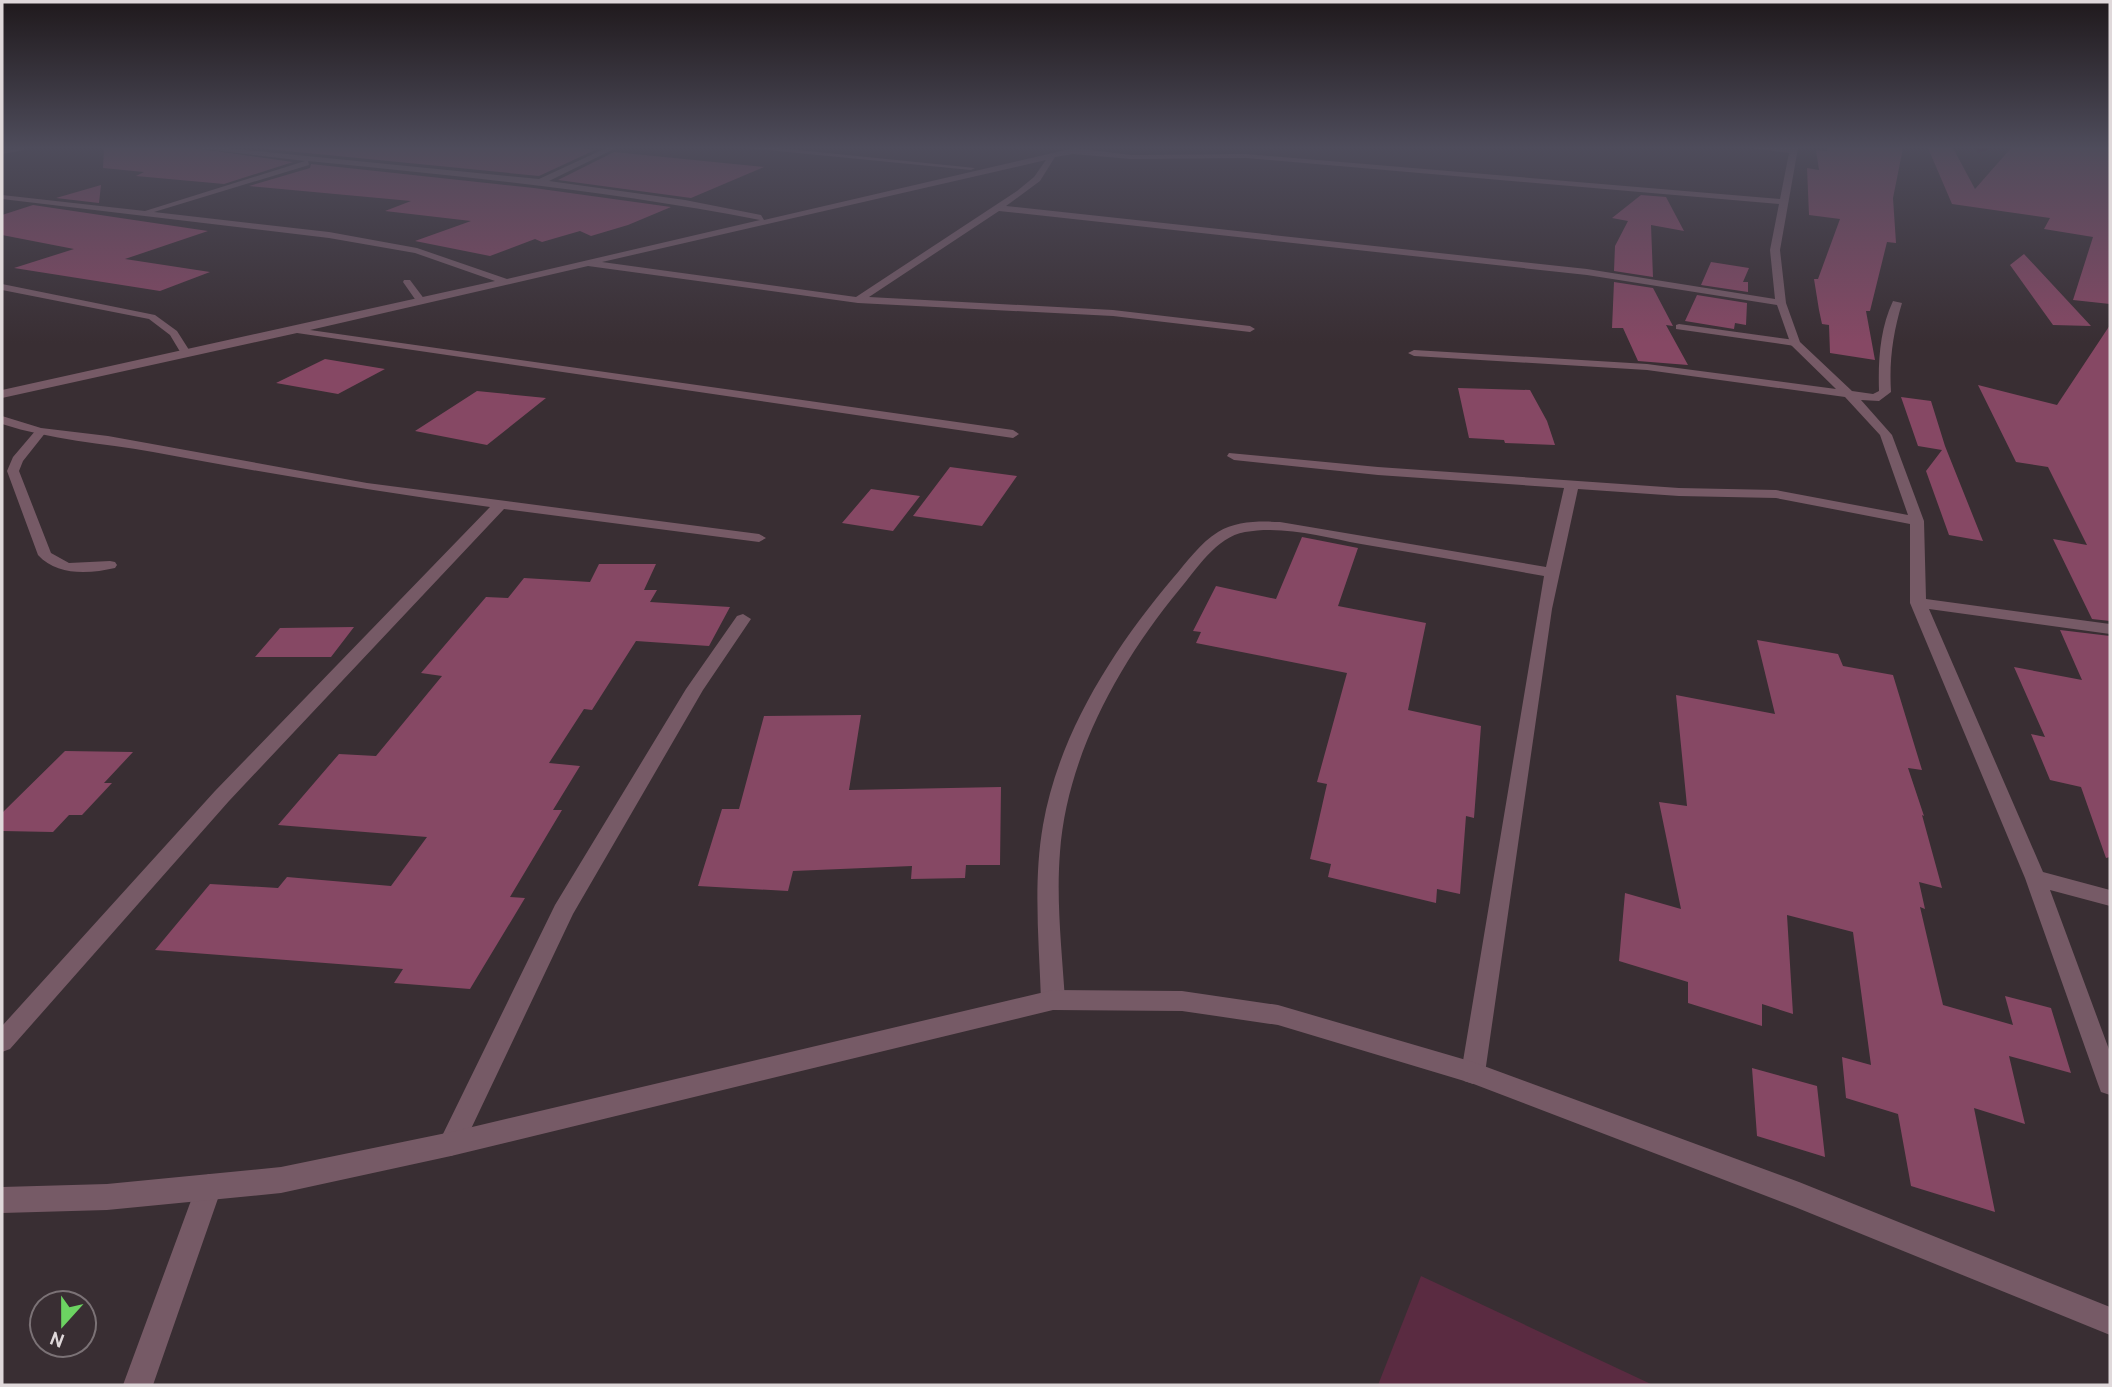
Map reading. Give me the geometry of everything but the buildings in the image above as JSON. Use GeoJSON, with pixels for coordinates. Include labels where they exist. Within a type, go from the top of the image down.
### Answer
{"type":"FeatureCollection","features":[{"type":"Feature","properties":{"kind":"street"},"geometry":{"type":"LineString","coordinates":[[141,213],[329,235],[417,251],[504,281]]}},
{"type":"Feature","properties":{"kind":"street"},"geometry":{"type":"LineString","coordinates":[[731,213],[766,220]]}},
{"type":"Feature","properties":{"kind":"street"},"geometry":{"type":"LineString","coordinates":[[2,394],[292,331],[798,213]]}},
{"type":"Feature","properties":{"kind":"street"},"geometry":{"type":"LineString","coordinates":[[858,300],[992,213]]}},
{"type":"Feature","properties":{"kind":"street"},"geometry":{"type":"LineString","coordinates":[[1042,213],[1587,272],[1781,303]]}},
{"type":"Feature","properties":{"kind":"street"},"geometry":{"type":"LineString","coordinates":[[1783,213],[1775,250],[1781,303],[1796,343],[1853,397],[1886,435],[1917,521],[1918,603],[2035,878],[2110,1084]]}},
{"type":"Feature","properties":{"kind":"street"},"geometry":{"type":"LineString","coordinates":[[580,263],[858,300],[1113,313],[1250,329]]}},
{"type":"Feature","properties":{"kind":"street"},"geometry":{"type":"LineString","coordinates":[[1414,353],[1554,364],[1647,367],[1875,398],[1885,392],[1884,368],[1889,327],[1897,303]]}},
{"type":"Feature","properties":{"kind":"street"},"geometry":{"type":"LineString","coordinates":[[292,331],[1013,435]]}},
{"type":"Feature","properties":{"kind":"street"},"geometry":{"type":"LineString","coordinates":[[2,420],[40,432],[108,440],[367,487],[759,538]]}},
{"type":"Feature","properties":{"kind":"street"},"geometry":{"type":"LineString","coordinates":[[1234,456],[1378,471],[1679,492],[1776,494],[1917,521]]}},
{"type":"Feature","properties":{"kind":"street"},"geometry":{"type":"LineString","coordinates":[[1473,1073],[1552,573],[1572,484]]}},
{"type":"Feature","properties":{"kind":"street"},"geometry":{"type":"LineString","coordinates":[[2,1042],[222,796],[500,505]]}},
{"type":"Feature","properties":{"kind":"street"},"geometry":{"type":"LineString","coordinates":[[1053,1000],[1048,881],[1057,803],[1086,726],[1116,668],[1171,589],[1210,545],[1228,532],[1256,525],[1297,527],[1552,573]]}},
{"type":"Feature","properties":{"kind":"street"},"geometry":{"type":"LineString","coordinates":[[1918,603],[2110,629]]}},
{"type":"Feature","properties":{"kind":"street"},"geometry":{"type":"LineString","coordinates":[[451,1144],[563,911],[695,689],[743,619]]}},
{"type":"Feature","properties":{"kind":"street"},"geometry":{"type":"LineString","coordinates":[[2035,878],[2110,898]]}},
{"type":"Feature","properties":{"kind":"street"},"geometry":{"type":"LineString","coordinates":[[2,1200],[107,1197],[281,1180],[451,1144],[1053,1000],[1182,1000],[1278,1015],[1473,1073],[1799,1195],[2110,1321]]}},
{"type":"Feature","properties":{"kind":"street"},"geometry":{"type":"LineString","coordinates":[[138,1385],[209,1187]]}},
{"type":"Feature","properties":{"kind":"lane"},"geometry":{"type":"LineString","coordinates":[[407,282],[420,300]]}},
{"type":"Feature","properties":{"kind":"lane"},"geometry":{"type":"LineString","coordinates":[[2,287],[152,317],[174,333],[186,354]]}},
{"type":"Feature","properties":{"kind":"lane"},"geometry":{"type":"LineString","coordinates":[[1679,327],[1796,343]]}},
{"type":"Feature","properties":{"kind":"lane"},"geometry":{"type":"LineString","coordinates":[[40,432],[17,460],[13,471],[45,555],[55,564],[67,568],[110,565]]}},
{"type":"Feature","properties":{"kind":"shaded area"},"geometry":{"type":"Polygon","coordinates":[[[1421,1276],[1653,1385],[1378,1385],[1421,1276]]]}}]}
